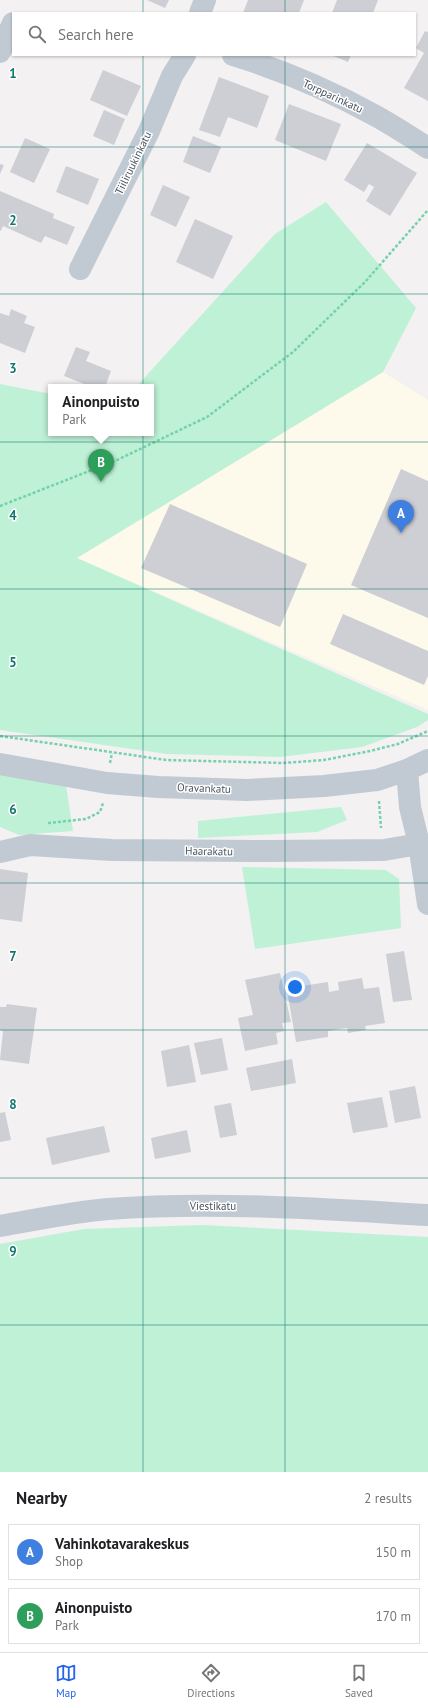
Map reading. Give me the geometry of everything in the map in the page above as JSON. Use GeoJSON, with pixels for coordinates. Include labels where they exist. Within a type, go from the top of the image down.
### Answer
{"type":"FeatureCollection","features":[{"type":"Feature","properties":{"kind":"street"},"geometry":{"type":"LineString","coordinates":[[200,12],[205,0]]}},
{"type":"Feature","properties":{"kind":"street"},"geometry":{"type":"LineString","coordinates":[[0,21],[12,23]]}},
{"type":"Feature","properties":{"kind":"street"},"geometry":{"type":"LineString","coordinates":[[0,52],[12,25]]}},
{"type":"Feature","properties":{"kind":"street","name":"Tiiliruukinkatu"},"geometry":{"type":"LineString","coordinates":[[80,269],[149,132],[172,76],[184,56]]}},
{"type":"Feature","properties":{"kind":"street","name":"Torpparinkatu"},"geometry":{"type":"LineString","coordinates":[[236,56],[257,63],[336,96],[376,116],[428,148]]}},
{"type":"Feature","properties":{"kind":"street","name":"Oravankatu"},"geometry":{"type":"LineString","coordinates":[[0,764],[107,783],[158,787],[247,790],[324,786],[377,780],[407,770],[428,760]]}},
{"type":"Feature","properties":{"kind":"street"},"geometry":{"type":"LineString","coordinates":[[407,770],[410,807],[419,844],[428,904]]}},
{"type":"Feature","properties":{"kind":"street","name":"Haarakatu"},"geometry":{"type":"LineString","coordinates":[[0,852],[30,845],[112,850],[269,851],[384,850],[419,844]]}},
{"type":"Feature","properties":{"kind":"street","name":"Viestikatu"},"geometry":{"type":"LineString","coordinates":[[0,1226],[106,1209],[178,1206],[228,1205],[428,1215]]}},
{"type":"Feature","properties":{"kind":"path"},"geometry":{"type":"LineString","coordinates":[[0,506],[115,461],[207,417],[293,352],[365,282],[428,210]]}},
{"type":"Feature","properties":{"kind":"path"},"geometry":{"type":"LineString","coordinates":[[0,736],[166,760],[283,763],[324,760],[370,752],[398,744],[428,731]]}},
{"type":"Feature","properties":{"kind":"path"},"geometry":{"type":"LineString","coordinates":[[44,823],[86,819],[100,812],[103,805],[112,753]]}},
{"type":"Feature","properties":{"kind":"shaded area"},"geometry":{"type":"Polygon","coordinates":[[[383,372],[428,400],[428,710],[77,558],[383,372]]]}},
{"type":"Feature","properties":{"kind":"green space"},"geometry":{"type":"Polygon","coordinates":[[[326,202],[416,308],[383,372],[77,558],[428,714],[428,720],[417,727],[362,747],[280,757],[167,754],[0,730],[0,384],[48,393],[48,436],[154,436],[154,384],[139,384],[275,234],[326,202]]]}},
{"type":"Feature","properties":{"kind":"green space"},"geometry":{"type":"Polygon","coordinates":[[[0,774],[66,785],[73,831],[19,835],[0,827],[0,774]]]}},
{"type":"Feature","properties":{"kind":"green space"},"geometry":{"type":"Polygon","coordinates":[[[341,807],[347,820],[317,832],[198,838],[198,821],[341,807]]]}},
{"type":"Feature","properties":{"kind":"green space"},"geometry":{"type":"Polygon","coordinates":[[[242,867],[386,870],[399,879],[401,928],[255,949],[242,867]]]}},
{"type":"Feature","properties":{"kind":"green space"},"geometry":{"type":"Polygon","coordinates":[[[203,1225],[428,1237],[428,1472],[0,1472],[0,1244],[84,1229],[203,1225]]]}},
{"type":"Feature","properties":{"kind":"building"},"geometry":{"type":"Polygon","coordinates":[[[147,0],[169,0],[165,8],[147,0]]]}},
{"type":"Feature","properties":{"kind":"building"},"geometry":{"type":"Polygon","coordinates":[[[248,0],[304,0],[299,12],[243,12],[248,0]]]}},
{"type":"Feature","properties":{"kind":"building"},"geometry":{"type":"Polygon","coordinates":[[[337,0],[378,0],[373,12],[332,12],[337,0]]]}},
{"type":"Feature","properties":{"kind":"building"},"geometry":{"type":"Polygon","coordinates":[[[425,31],[428,32],[428,101],[404,88],[424,53],[416,48],[425,31]]]}},
{"type":"Feature","properties":{"kind":"building"},"geometry":{"type":"Polygon","coordinates":[[[333,56],[351,56],[348,62],[333,56]]]}},
{"type":"Feature","properties":{"kind":"building"},"geometry":{"type":"Polygon","coordinates":[[[103,70],[141,86],[127,116],[90,100],[103,70]]]}},
{"type":"Feature","properties":{"kind":"building"},"geometry":{"type":"Polygon","coordinates":[[[219,77],[269,96],[257,128],[228,117],[220,137],[199,130],[219,77]]]}},
{"type":"Feature","properties":{"kind":"building"},"geometry":{"type":"Polygon","coordinates":[[[289,104],[341,124],[326,161],[275,140],[289,104]]]}},
{"type":"Feature","properties":{"kind":"building"},"geometry":{"type":"Polygon","coordinates":[[[104,110],[125,119],[114,145],[93,136],[104,110]]]}},
{"type":"Feature","properties":{"kind":"building"},"geometry":{"type":"Polygon","coordinates":[[[193,136],[221,147],[210,173],[183,162],[193,136]]]}},
{"type":"Feature","properties":{"kind":"building"},"geometry":{"type":"Polygon","coordinates":[[[25,138],[50,149],[34,183],[10,172],[25,138]]]}},
{"type":"Feature","properties":{"kind":"building"},"geometry":{"type":"Polygon","coordinates":[[[367,143],[417,173],[390,216],[366,201],[374,187],[369,184],[364,192],[344,180],[367,143]]]}},
{"type":"Feature","properties":{"kind":"building"},"geometry":{"type":"Polygon","coordinates":[[[0,164],[4,165],[0,174],[0,164]]]}},
{"type":"Feature","properties":{"kind":"building"},"geometry":{"type":"Polygon","coordinates":[[[66,166],[99,179],[88,205],[56,192],[66,166]]]}},
{"type":"Feature","properties":{"kind":"building"},"geometry":{"type":"Polygon","coordinates":[[[163,185],[190,197],[176,227],[150,215],[163,185]]]}},
{"type":"Feature","properties":{"kind":"building"},"geometry":{"type":"Polygon","coordinates":[[[0,191],[54,214],[53,218],[75,227],[67,245],[45,236],[41,243],[3,226],[1,231],[0,191]]]}},
{"type":"Feature","properties":{"kind":"building"},"geometry":{"type":"Polygon","coordinates":[[[195,219],[233,236],[213,279],[176,262],[195,219]]]}},
{"type":"Feature","properties":{"kind":"building"},"geometry":{"type":"Polygon","coordinates":[[[11,309],[27,316],[24,323],[35,327],[25,353],[0,343],[0,313],[9,316],[11,309]]]}},
{"type":"Feature","properties":{"kind":"building"},"geometry":{"type":"Polygon","coordinates":[[[76,347],[90,352],[86,361],[111,371],[106,384],[84,384],[64,376],[76,347]]]}},
{"type":"Feature","properties":{"kind":"building"},"geometry":{"type":"Polygon","coordinates":[[[401,469],[428,481],[428,618],[351,585],[401,469]]]}},
{"type":"Feature","properties":{"kind":"building"},"geometry":{"type":"Polygon","coordinates":[[[170,504],[307,564],[280,627],[141,568],[170,504]]]}},
{"type":"Feature","properties":{"kind":"building"},"geometry":{"type":"Polygon","coordinates":[[[343,614],[428,651],[428,676],[424,685],[330,644],[343,614]]]}},
{"type":"Feature","properties":{"kind":"building"},"geometry":{"type":"Polygon","coordinates":[[[0,869],[28,873],[22,922],[0,919],[0,869]]]}},
{"type":"Feature","properties":{"kind":"building"},"geometry":{"type":"Polygon","coordinates":[[[404,951],[412,1000],[393,1002],[386,954],[404,951]]]}},
{"type":"Feature","properties":{"kind":"building"},"geometry":{"type":"Polygon","coordinates":[[[280,973],[291,1022],[282,1023],[284,1031],[276,1033],[278,1044],[245,1051],[238,1018],[253,1015],[245,980],[280,973]]]}},
{"type":"Feature","properties":{"kind":"building"},"geometry":{"type":"Polygon","coordinates":[[[362,978],[364,989],[379,987],[385,1023],[365,1026],[366,1030],[348,1033],[347,1028],[328,1031],[328,1037],[296,1042],[288,996],[303,994],[302,986],[328,982],[329,992],[339,990],[338,982],[362,978]]]}},
{"type":"Feature","properties":{"kind":"building"},"geometry":{"type":"Polygon","coordinates":[[[7,1004],[37,1008],[29,1064],[0,1060],[3,1031],[0,1030],[0,1007],[6,1007],[7,1004]]]}},
{"type":"Feature","properties":{"kind":"building"},"geometry":{"type":"Polygon","coordinates":[[[222,1038],[228,1070],[201,1075],[194,1043],[222,1038]]]}},
{"type":"Feature","properties":{"kind":"building"},"geometry":{"type":"Polygon","coordinates":[[[189,1045],[196,1082],[167,1087],[161,1051],[189,1045]]]}},
{"type":"Feature","properties":{"kind":"building"},"geometry":{"type":"Polygon","coordinates":[[[292,1059],[296,1083],[251,1091],[246,1068],[292,1059]]]}},
{"type":"Feature","properties":{"kind":"building"},"geometry":{"type":"Polygon","coordinates":[[[415,1086],[421,1118],[395,1123],[389,1091],[415,1086]]]}},
{"type":"Feature","properties":{"kind":"building"},"geometry":{"type":"Polygon","coordinates":[[[382,1097],[388,1127],[353,1133],[347,1103],[382,1097]]]}},
{"type":"Feature","properties":{"kind":"building"},"geometry":{"type":"Polygon","coordinates":[[[231,1103],[237,1135],[220,1138],[214,1106],[231,1103]]]}},
{"type":"Feature","properties":{"kind":"building"},"geometry":{"type":"Polygon","coordinates":[[[5,1112],[11,1140],[0,1142],[0,1113],[5,1112]]]}},
{"type":"Feature","properties":{"kind":"building"},"geometry":{"type":"Polygon","coordinates":[[[104,1126],[110,1152],[52,1165],[46,1138],[104,1126]]]}},
{"type":"Feature","properties":{"kind":"building"},"geometry":{"type":"Polygon","coordinates":[[[187,1130],[191,1152],[155,1159],[151,1138],[187,1130]]]}},
{"type":"Feature","properties":{"kind":"place","name":"Ainonpuisto"},"geometry":{"type":"Point","coordinates":[101,482]}},
{"type":"Feature","properties":{"kind":"place","name":"Vahinkotavarakeskus"},"geometry":{"type":"Point","coordinates":[401,533]}}]}
